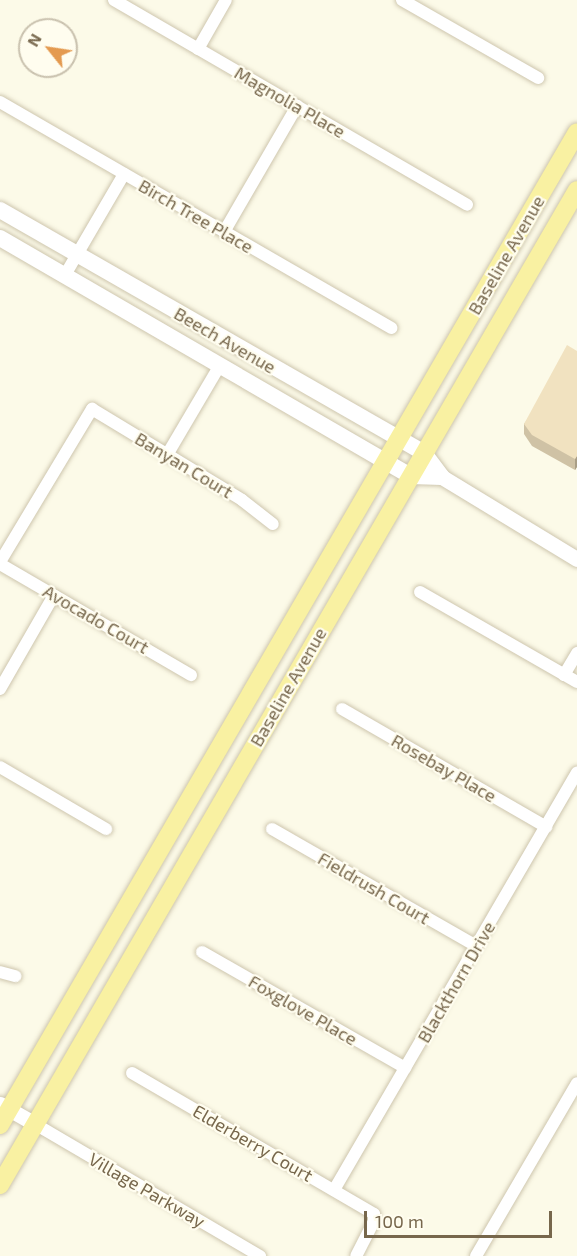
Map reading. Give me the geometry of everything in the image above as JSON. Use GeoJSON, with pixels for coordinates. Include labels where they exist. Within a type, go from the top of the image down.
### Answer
{"type":"FeatureCollection","features":[{"type":"Feature","properties":{"kind":"main road","name":"Baseline Avenue"},"geometry":{"type":"LineString","coordinates":[[3,1113],[399,440],[577,132]]}},
{"type":"Feature","properties":{"kind":"main road","name":"Baseline Avenue"},"geometry":{"type":"LineString","coordinates":[[0,1185],[577,190]]}},
{"type":"Feature","properties":{"kind":"main road","name":"Beech Avenue"},"geometry":{"type":"LineString","coordinates":[[0,210],[424,453],[442,477]]}},
{"type":"Feature","properties":{"kind":"main road","name":"Beech Avenue"},"geometry":{"type":"LineString","coordinates":[[0,238],[411,476],[442,477]]}},
{"type":"Feature","properties":{"kind":"street","name":"Magnolia Place"},"geometry":{"type":"LineString","coordinates":[[114,0],[467,205]]}},
{"type":"Feature","properties":{"kind":"street"},"geometry":{"type":"LineString","coordinates":[[198,48],[226,0]]}},
{"type":"Feature","properties":{"kind":"street"},"geometry":{"type":"LineString","coordinates":[[402,0],[538,78]]}},
{"type":"Feature","properties":{"kind":"street","name":"Birch Tree Place"},"geometry":{"type":"LineString","coordinates":[[0,102],[392,328]]}},
{"type":"Feature","properties":{"kind":"street"},"geometry":{"type":"LineString","coordinates":[[224,232],[297,106]]}},
{"type":"Feature","properties":{"kind":"street"},"geometry":{"type":"LineString","coordinates":[[65,275],[124,174]]}},
{"type":"Feature","properties":{"kind":"street"},"geometry":{"type":"LineString","coordinates":[[167,455],[220,365]]}},
{"type":"Feature","properties":{"kind":"street","name":"Banyan Court"},"geometry":{"type":"LineString","coordinates":[[0,563],[92,409],[242,500],[273,524]]}},
{"type":"Feature","properties":{"kind":"street","name":"Beech Avenue"},"geometry":{"type":"LineString","coordinates":[[442,477],[577,559]]}},
{"type":"Feature","properties":{"kind":"street","name":"Avocado Court"},"geometry":{"type":"LineString","coordinates":[[0,563],[191,675]]}},
{"type":"Feature","properties":{"kind":"street"},"geometry":{"type":"LineString","coordinates":[[420,592],[577,682]]}},
{"type":"Feature","properties":{"kind":"street"},"geometry":{"type":"LineString","coordinates":[[0,689],[54,596]]}},
{"type":"Feature","properties":{"kind":"street"},"geometry":{"type":"LineString","coordinates":[[564,675],[577,653]]}},
{"type":"Feature","properties":{"kind":"street","name":"Rosebay Place"},"geometry":{"type":"LineString","coordinates":[[342,709],[546,826]]}},
{"type":"Feature","properties":{"kind":"street"},"geometry":{"type":"LineString","coordinates":[[0,767],[106,829]]}},
{"type":"Feature","properties":{"kind":"street","name":"Blackthorn Drive"},"geometry":{"type":"LineString","coordinates":[[334,1190],[577,773]]}},
{"type":"Feature","properties":{"kind":"street","name":"Fieldrush Court"},"geometry":{"type":"LineString","coordinates":[[272,830],[476,946]]}},
{"type":"Feature","properties":{"kind":"street","name":"Foxglove Place"},"geometry":{"type":"LineString","coordinates":[[202,951],[405,1068]]}},
{"type":"Feature","properties":{"kind":"street"},"geometry":{"type":"LineString","coordinates":[[0,972],[15,976]]}},
{"type":"Feature","properties":{"kind":"street","name":"Elderberry Court"},"geometry":{"type":"LineString","coordinates":[[132,1073],[374,1214],[371,1228],[356,1256]]}},
{"type":"Feature","properties":{"kind":"street"},"geometry":{"type":"LineString","coordinates":[[476,1256],[577,1083]]}},
{"type":"Feature","properties":{"kind":"street"},"geometry":{"type":"LineString","coordinates":[[3,1113],[35,1124]]}},
{"type":"Feature","properties":{"kind":"street","name":"Village Parkway"},"geometry":{"type":"LineString","coordinates":[[35,1124],[260,1256]]}},
{"type":"Feature","properties":{"kind":"building"},"geometry":{"type":"Polygon","coordinates":[[[567,345],[577,351],[577,456],[575,459],[532,435],[524,424],[567,345]]]}}]}
